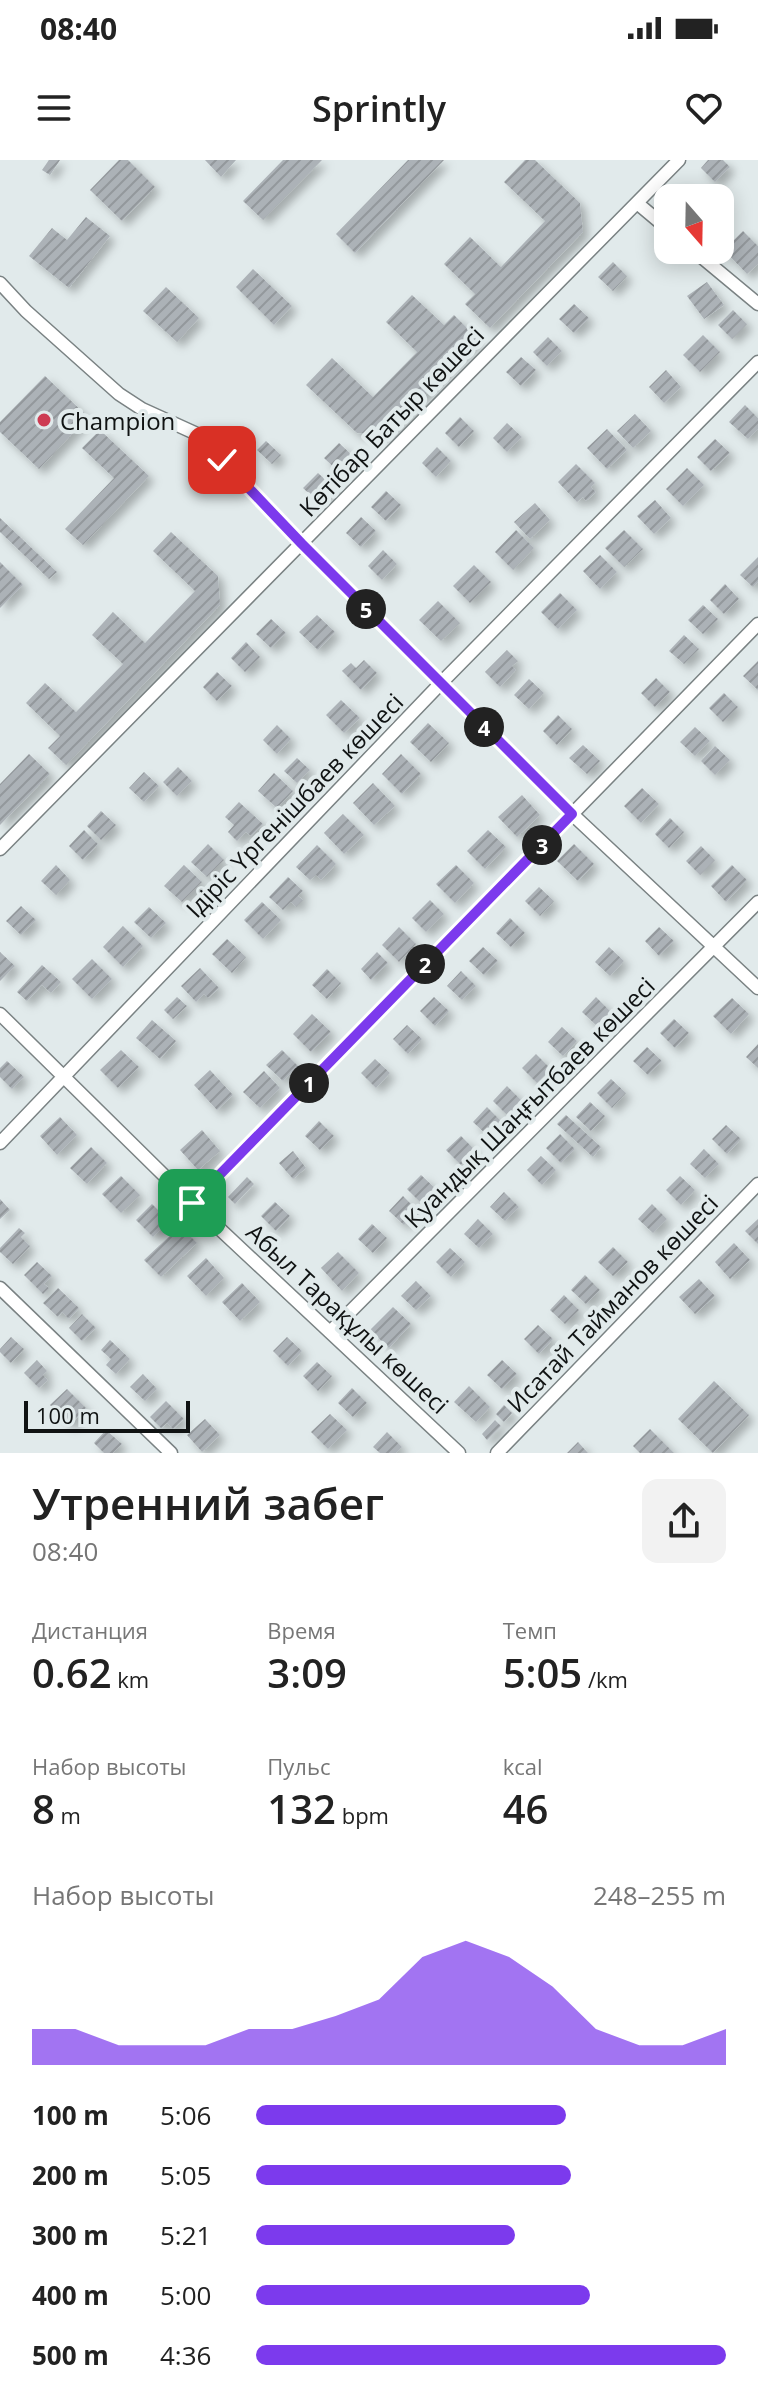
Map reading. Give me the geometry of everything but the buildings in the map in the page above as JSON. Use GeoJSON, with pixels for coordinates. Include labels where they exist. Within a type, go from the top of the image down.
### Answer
{"type":"FeatureCollection","features":[{"type":"Feature","properties":{"kind":"street","name":"Көтібар Батыр көшесі"},"geometry":{"type":"LineString","coordinates":[[0,849],[679,160]]}},
{"type":"Feature","properties":{"kind":"street"},"geometry":{"type":"LineString","coordinates":[[637,203],[654,217]]}},
{"type":"Feature","properties":{"kind":"street"},"geometry":{"type":"LineString","coordinates":[[710,264],[758,304]]}},
{"type":"Feature","properties":{"kind":"street"},"geometry":{"type":"LineString","coordinates":[[0,283],[26,311],[119,394],[142,409],[197,434],[302,544],[572,814],[758,988]]}},
{"type":"Feature","properties":{"kind":"street","name":"Ідіріс Үргенішбаев көшесі"},"geometry":{"type":"LineString","coordinates":[[0,1143],[441,683],[758,362]]}},
{"type":"Feature","properties":{"kind":"street"},"geometry":{"type":"LineString","coordinates":[[192,1203],[758,624]]}},
{"type":"Feature","properties":{"kind":"street","name":"Қуандық Шаңғытбаев көшесі"},"geometry":{"type":"LineString","coordinates":[[331,1331],[758,902]]}},
{"type":"Feature","properties":{"kind":"street","name":"Абыл Тарақұлы көшесі"},"geometry":{"type":"LineString","coordinates":[[0,1014],[192,1203],[459,1453]]}},
{"type":"Feature","properties":{"kind":"street","name":"Исатай Тайманов көшесі"},"geometry":{"type":"LineString","coordinates":[[497,1453],[758,1184]]}},
{"type":"Feature","properties":{"kind":"street"},"geometry":{"type":"LineString","coordinates":[[0,1288],[171,1453]]}},
{"type":"Feature","properties":{"kind":"place","name":"Champion"},"geometry":{"type":"Point","coordinates":[44,420]}},
{"type":"Feature","properties":{"kind":"route"},"geometry":{"type":"LineString","coordinates":[[192,1203],[572,814],[222,460]]}}]}
